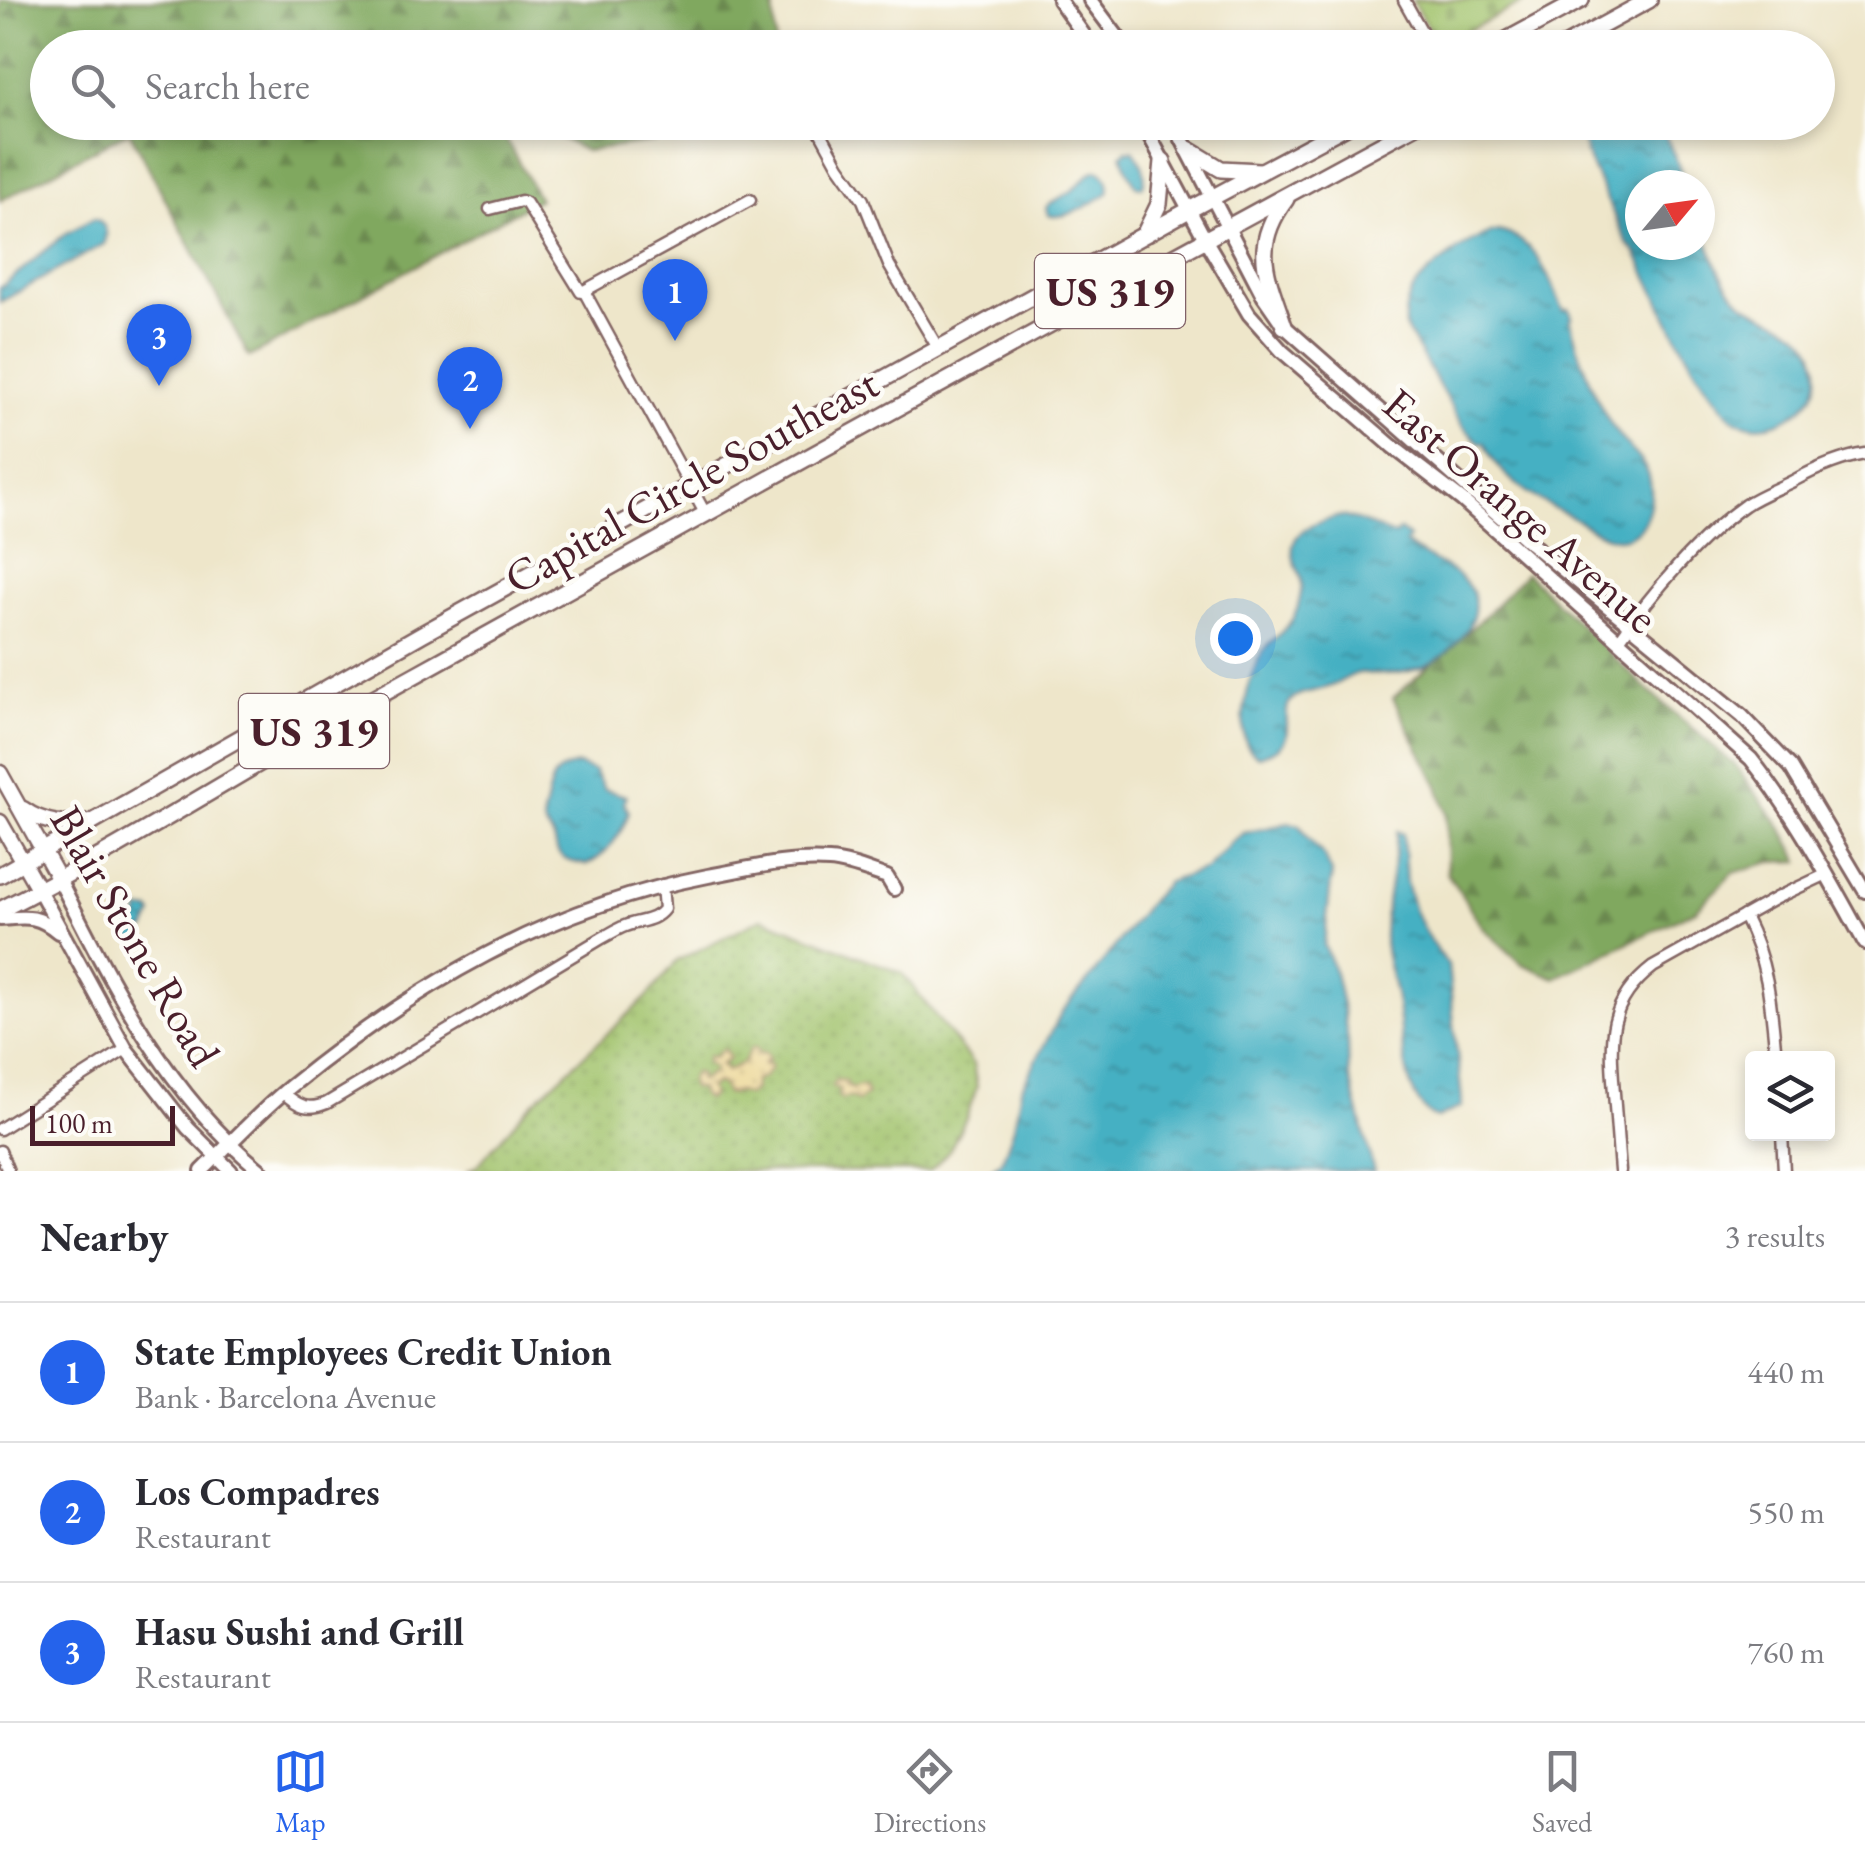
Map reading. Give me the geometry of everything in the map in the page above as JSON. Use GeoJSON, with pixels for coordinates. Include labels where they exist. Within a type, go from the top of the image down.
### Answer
{"type":"FeatureCollection","features":[{"type":"Feature","properties":{"kind":"main road"},"geometry":{"type":"LineString","coordinates":[[1525,30],[1581,0]]}},
{"type":"Feature","properties":{"kind":"main road"},"geometry":{"type":"LineString","coordinates":[[1594,30],[1649,0]]}},
{"type":"Feature","properties":{"kind":"main road","name":"Capital Circle Southeast"},"geometry":{"type":"LineString","coordinates":[[0,875],[690,485],[1321,140]]}},
{"type":"Feature","properties":{"kind":"main road","name":"Capital Circle Southeast"},"geometry":{"type":"LineString","coordinates":[[0,910],[705,513],[1389,140]]}},
{"type":"Feature","properties":{"kind":"main road"},"geometry":{"type":"LineString","coordinates":[[1188,149],[1222,170],[1264,171]]}},
{"type":"Feature","properties":{"kind":"main road"},"geometry":{"type":"LineString","coordinates":[[1144,235],[1159,204],[1163,161]]}},
{"type":"Feature","properties":{"kind":"main road"},"geometry":{"type":"LineString","coordinates":[[1284,326],[1267,274],[1264,242],[1274,214],[1290,193]]}},
{"type":"Feature","properties":{"kind":"main road","name":"Blair Stone Road"},"geometry":{"type":"LineString","coordinates":[[0,773],[58,879]]}},
{"type":"Feature","properties":{"kind":"main road"},"geometry":{"type":"LineString","coordinates":[[20,807],[33,816],[64,825],[94,822]]}},
{"type":"Feature","properties":{"kind":"main road","name":"Blair Stone Road"},"geometry":{"type":"LineString","coordinates":[[0,822],[39,890]]}},
{"type":"Feature","properties":{"kind":"street"},"geometry":{"type":"LineString","coordinates":[[1059,0],[1080,30]]}},
{"type":"Feature","properties":{"kind":"street"},"geometry":{"type":"LineString","coordinates":[[1090,0],[1112,30]]}},
{"type":"Feature","properties":{"kind":"street"},"geometry":{"type":"LineString","coordinates":[[1404,0],[1421,30]]}},
{"type":"Feature","properties":{"kind":"street"},"geometry":{"type":"LineString","coordinates":[[825,140],[863,200],[889,265],[938,348]]}},
{"type":"Feature","properties":{"kind":"street","name":"East Orange Avenue"},"geometry":{"type":"LineString","coordinates":[[1152,140],[1250,314],[1282,351],[1392,446],[1462,500],[1750,759],[1779,794],[1865,943]]}},
{"type":"Feature","properties":{"kind":"street","name":"East Orange Avenue"},"geometry":{"type":"LineString","coordinates":[[1183,140],[1264,297],[1284,326],[1529,542],[1742,716],[1791,767],[1865,891]]}},
{"type":"Feature","properties":{"kind":"street"},"geometry":{"type":"LineString","coordinates":[[583,292],[750,200]]}},
{"type":"Feature","properties":{"kind":"street"},"geometry":{"type":"LineString","coordinates":[[490,208],[526,203],[583,292],[705,513]]}},
{"type":"Feature","properties":{"kind":"street"},"geometry":{"type":"LineString","coordinates":[[1619,640],[1685,560],[1746,504],[1807,474],[1865,454]]}},
{"type":"Feature","properties":{"kind":"street"},"geometry":{"type":"LineString","coordinates":[[202,1171],[284,1093],[383,1016],[440,979],[563,918],[662,885],[788,861],[832,861],[887,877],[894,888]]}},
{"type":"Feature","properties":{"kind":"street"},"geometry":{"type":"LineString","coordinates":[[1620,1171],[1610,1046],[1624,995],[1654,967],[1827,874]]}},
{"type":"Feature","properties":{"kind":"street","name":"Blair Stone Road"},"geometry":{"type":"LineString","coordinates":[[58,879],[163,1064],[198,1108],[261,1171]]}},
{"type":"Feature","properties":{"kind":"street"},"geometry":{"type":"LineString","coordinates":[[284,1093],[304,1107],[327,1103],[602,938],[630,924],[660,916],[664,909],[662,885]]}},
{"type":"Feature","properties":{"kind":"street","name":"Blair Stone Road"},"geometry":{"type":"LineString","coordinates":[[39,890],[126,1050],[164,1100],[231,1171]]}},
{"type":"Feature","properties":{"kind":"street"},"geometry":{"type":"LineString","coordinates":[[1744,916],[1756,939],[1769,985],[1775,1051]]}},
{"type":"Feature","properties":{"kind":"street"},"geometry":{"type":"LineString","coordinates":[[0,919],[33,917],[64,937]]}},
{"type":"Feature","properties":{"kind":"street"},"geometry":{"type":"LineString","coordinates":[[0,1129],[126,1050],[134,1049],[163,1064]]}},
{"type":"Feature","properties":{"kind":"street"},"geometry":{"type":"LineString","coordinates":[[1782,1141],[1784,1171]]}},
{"type":"Feature","properties":{"kind":"street"},"geometry":{"type":"LineString","coordinates":[[0,1151],[8,1171]]}},
{"type":"Feature","properties":{"kind":"green space"},"geometry":{"type":"Polygon","coordinates":[[[0,0],[773,0],[775,30],[30,30],[30,140],[112,140],[0,201],[0,0]]]}},
{"type":"Feature","properties":{"kind":"green space"},"geometry":{"type":"Polygon","coordinates":[[[1412,0],[1528,0],[1469,30],[1429,30],[1412,0]]]}},
{"type":"Feature","properties":{"kind":"green space"},"geometry":{"type":"Polygon","coordinates":[[[134,140],[506,140],[539,199],[249,357],[134,140]]]}},
{"type":"Feature","properties":{"kind":"green space"},"geometry":{"type":"Polygon","coordinates":[[[565,140],[658,140],[654,142],[585,151],[565,140]]]}},
{"type":"Feature","properties":{"kind":"green space"},"geometry":{"type":"Polygon","coordinates":[[[1526,573],[1649,691],[1735,765],[1782,828],[1800,861],[1771,862],[1733,873],[1696,910],[1555,978],[1522,964],[1484,929],[1447,873],[1446,812],[1438,786],[1393,698],[1484,617],[1526,573]]]}},
{"type":"Feature","properties":{"kind":"green space"},"geometry":{"type":"Polygon","coordinates":[[[762,918],[902,973],[973,1064],[977,1087],[966,1118],[950,1149],[930,1171],[467,1171],[478,1165],[526,1109],[647,997],[677,961],[762,918]]]}},
{"type":"Feature","properties":{"kind":"sand"},"geometry":{"type":"Polygon","coordinates":[[[751,1048],[765,1053],[769,1059],[764,1063],[770,1069],[754,1081],[754,1089],[748,1095],[726,1094],[722,1085],[716,1083],[709,1088],[712,1095],[708,1099],[699,1088],[692,1088],[694,1073],[700,1074],[701,1081],[714,1072],[706,1063],[708,1056],[714,1058],[725,1050],[729,1058],[720,1065],[727,1071],[744,1062],[751,1048]]]}},
{"type":"Feature","properties":{"kind":"sand"},"geometry":{"type":"Polygon","coordinates":[[[836,1080],[846,1081],[853,1089],[865,1088],[867,1095],[858,1101],[842,1099],[840,1089],[832,1086],[836,1080]]]}},
{"type":"Feature","properties":{"kind":"water"},"geometry":{"type":"Polygon","coordinates":[[[1583,140],[1667,140],[1681,170],[1625,170],[1625,239],[1583,140]]]}},
{"type":"Feature","properties":{"kind":"water"},"geometry":{"type":"Polygon","coordinates":[[[1133,150],[1141,163],[1145,178],[1142,187],[1136,186],[1127,170],[1122,154],[1133,150]]]}},
{"type":"Feature","properties":{"kind":"water"},"geometry":{"type":"Polygon","coordinates":[[[1097,170],[1107,179],[1108,193],[1071,213],[1048,215],[1048,205],[1097,170]]]}},
{"type":"Feature","properties":{"kind":"water"},"geometry":{"type":"Polygon","coordinates":[[[94,218],[105,228],[104,244],[0,302],[0,288],[65,234],[94,218]]]}},
{"type":"Feature","properties":{"kind":"water"},"geometry":{"type":"Polygon","coordinates":[[[1498,231],[1523,242],[1547,273],[1564,311],[1569,309],[1583,363],[1602,408],[1647,470],[1650,505],[1643,524],[1629,536],[1613,538],[1600,533],[1545,503],[1509,477],[1484,443],[1463,427],[1405,327],[1407,302],[1421,281],[1464,246],[1498,231]]]}},
{"type":"Feature","properties":{"kind":"water"},"geometry":{"type":"Polygon","coordinates":[[[1640,260],[1715,260],[1728,286],[1745,304],[1802,336],[1816,359],[1818,382],[1809,401],[1797,412],[1774,423],[1750,425],[1731,416],[1684,349],[1640,260]]]}},
{"type":"Feature","properties":{"kind":"water"},"geometry":{"type":"Polygon","coordinates":[[[1340,516],[1395,535],[1400,530],[1409,538],[1405,543],[1456,574],[1474,599],[1470,624],[1453,647],[1420,668],[1391,674],[1359,673],[1293,698],[1287,710],[1285,740],[1259,756],[1250,750],[1245,739],[1244,711],[1259,658],[1296,612],[1301,579],[1293,556],[1294,542],[1308,528],[1340,516]]]}},
{"type":"Feature","properties":{"kind":"water"},"geometry":{"type":"Polygon","coordinates":[[[578,765],[594,771],[604,789],[626,796],[624,803],[629,812],[613,843],[586,865],[568,861],[559,854],[543,820],[554,777],[562,769],[578,765]]]}},
{"type":"Feature","properties":{"kind":"water"},"geometry":{"type":"Polygon","coordinates":[[[1289,823],[1300,825],[1323,854],[1332,873],[1324,945],[1335,973],[1348,1041],[1349,1075],[1374,1171],[989,1171],[1002,1161],[1021,1089],[1062,1012],[1148,903],[1167,882],[1206,869],[1244,833],[1289,823]]]}},
{"type":"Feature","properties":{"kind":"water"},"geometry":{"type":"Polygon","coordinates":[[[1397,831],[1403,834],[1406,882],[1414,911],[1448,965],[1462,1101],[1461,1107],[1437,1118],[1425,1111],[1410,1084],[1385,954],[1384,925],[1397,831]]]}},
{"type":"Feature","properties":{"kind":"water"},"geometry":{"type":"Polygon","coordinates":[[[143,910],[153,914],[146,930],[139,934],[143,941],[135,945],[129,927],[143,910]]]}},
{"type":"Feature","properties":{"kind":"place","name":"State Employees Credit Union"},"geometry":{"type":"Point","coordinates":[675,341]}},
{"type":"Feature","properties":{"kind":"place","name":"Hasu Sushi and Grill"},"geometry":{"type":"Point","coordinates":[159,386]}},
{"type":"Feature","properties":{"kind":"place","name":"Los Compadres"},"geometry":{"type":"Point","coordinates":[470,429]}}]}
